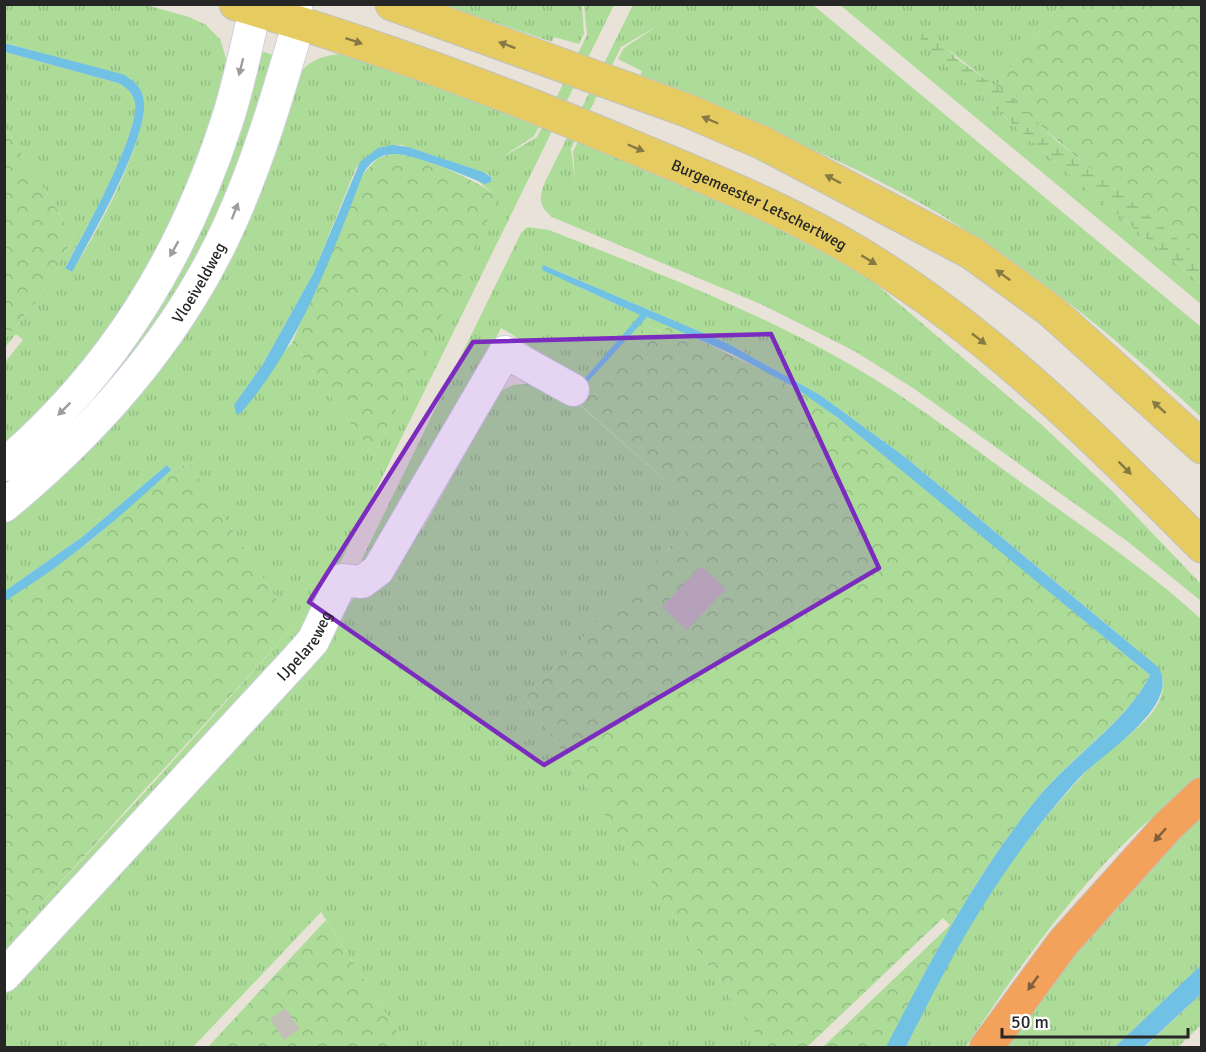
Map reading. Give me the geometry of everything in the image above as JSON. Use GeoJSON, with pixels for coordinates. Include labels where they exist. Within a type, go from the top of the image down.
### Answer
{"type":"FeatureCollection","features":[{"type":"Feature","properties":{"kind":"highway"},"geometry":{"type":"LineString","coordinates":[[986,1047],[1063,943],[1168,826],[1202,794]]}},
{"type":"Feature","properties":{"kind":"main road"},"geometry":{"type":"LineString","coordinates":[[392,4],[612,82],[763,143],[972,253],[1050,310],[1202,447]]}},
{"type":"Feature","properties":{"kind":"main road","name":"Burgemeester Letschertweg"},"geometry":{"type":"LineString","coordinates":[[250,6],[297,13],[541,108],[807,224],[873,262],[933,303],[1046,395],[1115,458],[1202,546]]}},
{"type":"Feature","properties":{"kind":"street"},"geometry":{"type":"LineString","coordinates":[[4,465],[77,397],[141,311],[185,230],[228,119],[250,6]]}},
{"type":"Feature","properties":{"kind":"street","name":"Vloeiveldweg"},"geometry":{"type":"LineString","coordinates":[[4,506],[93,424],[153,352],[188,304],[237,205],[283,76],[297,13]]}},
{"type":"Feature","properties":{"kind":"street","name":"IJpelareweg"},"geometry":{"type":"LineString","coordinates":[[4,976],[302,654],[325,620],[342,580],[362,582],[378,570],[505,352],[573,390]]}},
{"type":"Feature","properties":{"kind":"highlighted area"},"geometry":{"type":"Polygon","coordinates":[[[771,334],[879,568],[544,765],[309,602],[473,342],[771,334]]]}},
{"type":"Feature","properties":{"kind":"green space"},"geometry":{"type":"Polygon","coordinates":[[[5,5],[146,5],[189,17],[206,25],[220,39],[228,65],[201,167],[129,310],[5,453],[5,362],[23,340],[16,334],[5,347],[5,339],[39,298],[74,237],[5,127],[5,52],[118,83],[129,91],[134,99],[134,118],[128,138],[108,186],[65,267],[71,272],[105,215],[127,167],[142,122],[144,104],[139,88],[128,77],[5,43],[5,5]]]}},
{"type":"Feature","properties":{"kind":"green space"},"geometry":{"type":"Polygon","coordinates":[[[444,5],[582,5],[584,33],[579,44],[554,37],[552,42],[444,5]]]}},
{"type":"Feature","properties":{"kind":"green space"},"geometry":{"type":"Polygon","coordinates":[[[584,5],[614,5],[311,622],[5,959],[4,943],[146,791],[294,626],[190,464],[171,470],[167,465],[82,537],[5,591],[5,521],[181,343],[218,278],[301,71],[306,66],[323,57],[349,54],[540,125],[534,136],[501,158],[537,137],[587,35],[584,5]],[[401,145],[378,148],[356,168],[313,274],[263,364],[233,407],[292,343],[374,455],[498,197],[478,181],[489,183],[491,177],[401,145]]]}},
{"type":"Feature","properties":{"kind":"green space"},"geometry":{"type":"Polygon","coordinates":[[[633,5],[813,5],[1201,327],[1201,417],[1134,356],[1064,299],[1028,272],[952,222],[846,165],[640,76],[642,71],[618,59],[624,48],[657,26],[621,47],[571,149],[575,182],[573,151],[579,140],[766,222],[865,275],[1042,425],[1112,491],[1201,584],[1201,601],[1127,541],[913,388],[856,352],[765,306],[547,213],[541,201],[545,182],[633,5]]]}},
{"type":"Feature","properties":{"kind":"green space"},"geometry":{"type":"Polygon","coordinates":[[[840,5],[1060,5],[996,87],[943,46],[938,58],[1076,180],[1201,284],[1201,304],[840,5]]]}},
{"type":"Feature","properties":{"kind":"green space"},"geometry":{"type":"Polygon","coordinates":[[[1060,5],[1201,5],[1201,258],[1086,165],[996,87],[1060,5]]]}},
{"type":"Feature","properties":{"kind":"green space"},"geometry":{"type":"Polygon","coordinates":[[[927,29],[957,59],[1010,96],[1057,141],[1201,258],[1201,284],[1076,180],[938,58],[919,37],[927,29]]]}},
{"type":"Feature","properties":{"kind":"green space"},"geometry":{"type":"Polygon","coordinates":[[[255,49],[273,55],[253,122],[220,215],[150,342],[5,499],[5,475],[87,393],[255,49]]]}},
{"type":"Feature","properties":{"kind":"green space"},"geometry":{"type":"Polygon","coordinates":[[[5,127],[74,237],[39,298],[5,339],[5,127]]]}},
{"type":"Feature","properties":{"kind":"green space"},"geometry":{"type":"Polygon","coordinates":[[[390,154],[431,163],[476,183],[499,197],[374,455],[292,343],[363,174],[377,159],[390,154]]]}},
{"type":"Feature","properties":{"kind":"green space"},"geometry":{"type":"Polygon","coordinates":[[[527,227],[549,230],[713,297],[794,334],[871,377],[935,420],[1122,555],[1201,619],[1201,779],[1137,831],[1089,881],[1024,962],[966,1047],[906,1047],[957,947],[1001,875],[1090,767],[1148,718],[1157,706],[1162,693],[1163,679],[1133,646],[905,457],[820,395],[727,343],[543,265],[583,289],[641,315],[579,385],[647,317],[667,325],[664,333],[646,325],[585,392],[534,349],[501,328],[466,398],[364,563],[361,561],[521,233],[527,227]]]}},
{"type":"Feature","properties":{"kind":"green space"},"geometry":{"type":"Polygon","coordinates":[[[646,325],[663,333],[668,325],[771,374],[817,402],[899,466],[1150,675],[1128,707],[1053,780],[1017,824],[956,917],[886,1048],[823,1047],[950,925],[943,918],[807,1047],[764,1047],[525,698],[685,531],[689,501],[576,401],[646,325]]]}},
{"type":"Feature","properties":{"kind":"green space"},"geometry":{"type":"Polygon","coordinates":[[[552,381],[689,501],[685,531],[525,698],[764,1047],[407,1047],[321,912],[193,1047],[5,1047],[4,991],[321,650],[354,597],[422,525],[422,530],[501,391],[513,385],[552,381]]]}},
{"type":"Feature","properties":{"kind":"green space"},"geometry":{"type":"Polygon","coordinates":[[[190,464],[294,626],[5,943],[4,601],[88,543],[171,470],[190,464]]]}},
{"type":"Feature","properties":{"kind":"green space"},"geometry":{"type":"Polygon","coordinates":[[[1201,808],[1201,965],[1115,1047],[1000,1048],[1036,994],[1201,808]]]}},
{"type":"Feature","properties":{"kind":"green space"},"geometry":{"type":"Polygon","coordinates":[[[326,920],[407,1047],[207,1048],[326,920]]]}},
{"type":"Feature","properties":{"kind":"green space"},"geometry":{"type":"Polygon","coordinates":[[[1201,994],[1201,1025],[1178,1047],[1144,1048],[1201,994]]]}},
{"type":"Feature","properties":{"kind":"water"},"geometry":{"type":"Polygon","coordinates":[[[4,43],[122,74],[137,85],[142,93],[143,119],[137,140],[117,188],[72,272],[65,268],[96,211],[119,161],[134,118],[134,99],[124,86],[118,83],[5,52],[4,43]]]}},
{"type":"Feature","properties":{"kind":"water"},"geometry":{"type":"Polygon","coordinates":[[[393,145],[408,147],[483,172],[491,177],[491,182],[485,184],[438,165],[400,154],[383,156],[371,163],[363,174],[326,268],[297,329],[262,387],[241,413],[236,414],[234,405],[263,364],[313,274],[360,162],[378,148],[393,145]]]}},
{"type":"Feature","properties":{"kind":"water"},"geometry":{"type":"Polygon","coordinates":[[[543,265],[727,343],[820,395],[905,457],[1158,667],[1163,682],[1159,697],[1150,712],[1137,728],[1080,777],[1027,841],[963,939],[906,1047],[886,1047],[920,981],[975,885],[1040,795],[1129,707],[1150,675],[838,418],[794,387],[732,354],[647,317],[582,388],[579,385],[640,315],[542,270],[543,265]]]}},
{"type":"Feature","properties":{"kind":"water"},"geometry":{"type":"Polygon","coordinates":[[[167,465],[171,470],[112,523],[71,556],[5,601],[5,591],[82,537],[167,465]]]}},
{"type":"Feature","properties":{"kind":"water"},"geometry":{"type":"Polygon","coordinates":[[[1201,965],[1201,994],[1144,1047],[1115,1047],[1201,965]]]}},
{"type":"Feature","properties":{"kind":"building"},"geometry":{"type":"Polygon","coordinates":[[[701,566],[726,589],[687,630],[662,607],[701,566]]]}},
{"type":"Feature","properties":{"kind":"building"},"geometry":{"type":"Polygon","coordinates":[[[285,1008],[300,1029],[284,1040],[270,1019],[285,1008]]]}}]}
